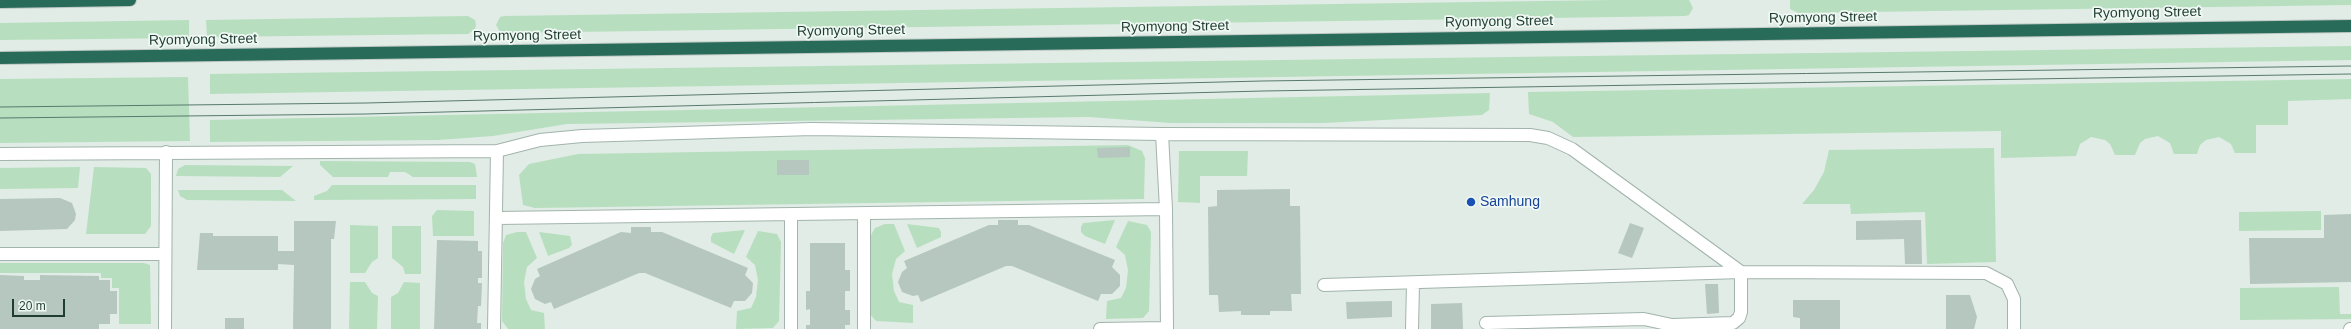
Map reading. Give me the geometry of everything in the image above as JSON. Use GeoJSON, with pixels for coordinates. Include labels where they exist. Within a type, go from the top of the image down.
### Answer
{"type":"FeatureCollection","features":[{"type":"Feature","properties":{"kind":"highway"},"geometry":{"type":"LineString","coordinates":[[0,2],[130,0]]}},
{"type":"Feature","properties":{"kind":"highway","name":"Ryomyong Street"},"geometry":{"type":"LineString","coordinates":[[0,58],[2351,26]]}},
{"type":"Feature","properties":{"kind":"street"},"geometry":{"type":"LineString","coordinates":[[0,154],[166,152],[497,152],[540,140],[582,136],[796,129],[1162,134],[1530,135],[1548,138],[1572,149],[1742,272]]}},
{"type":"Feature","properties":{"kind":"street"},"geometry":{"type":"LineString","coordinates":[[1100,329],[1167,328],[1166,209],[1162,134]]}},
{"type":"Feature","properties":{"kind":"street"},"geometry":{"type":"LineString","coordinates":[[165,329],[164,254],[166,152]]}},
{"type":"Feature","properties":{"kind":"street"},"geometry":{"type":"LineString","coordinates":[[494,329],[497,152]]}},
{"type":"Feature","properties":{"kind":"street"},"geometry":{"type":"LineString","coordinates":[[497,218],[1166,209]]}},
{"type":"Feature","properties":{"kind":"street"},"geometry":{"type":"LineString","coordinates":[[864,214],[864,329]]}},
{"type":"Feature","properties":{"kind":"street"},"geometry":{"type":"LineString","coordinates":[[791,215],[791,329]]}},
{"type":"Feature","properties":{"kind":"street"},"geometry":{"type":"LineString","coordinates":[[0,254],[164,254]]}},
{"type":"Feature","properties":{"kind":"street"},"geometry":{"type":"LineString","coordinates":[[1486,323],[1644,319],[1656,325],[1732,323],[1739,318],[1741,312],[1742,272]]}},
{"type":"Feature","properties":{"kind":"street"},"geometry":{"type":"LineString","coordinates":[[1324,285],[1413,284],[1742,272],[1986,273],[2007,284],[2014,299],[2014,329]]}},
{"type":"Feature","properties":{"kind":"street"},"geometry":{"type":"LineString","coordinates":[[1412,329],[1413,284]]}},
{"type":"Feature","properties":{"kind":"green space"},"geometry":{"type":"Polygon","coordinates":[[[1689,0],[1693,8],[1689,15],[1685,16],[505,33],[500,32],[496,25],[500,17],[504,16],[1689,0]]]}},
{"type":"Feature","properties":{"kind":"green space"},"geometry":{"type":"Polygon","coordinates":[[[1790,0],[2351,0],[2351,5],[1798,13],[1790,9],[1790,0]]]}},
{"type":"Feature","properties":{"kind":"green space"},"geometry":{"type":"Polygon","coordinates":[[[468,16],[475,20],[476,25],[475,29],[468,34],[207,37],[206,20],[468,16]]]}},
{"type":"Feature","properties":{"kind":"green space"},"geometry":{"type":"Polygon","coordinates":[[[189,20],[189,38],[0,40],[0,23],[189,20]]]}},
{"type":"Feature","properties":{"kind":"green space"},"geometry":{"type":"Polygon","coordinates":[[[2351,46],[2351,60],[210,94],[210,74],[2351,46]]]}},
{"type":"Feature","properties":{"kind":"green space"},"geometry":{"type":"Polygon","coordinates":[[[188,77],[190,141],[0,143],[0,79],[188,77]]]}},
{"type":"Feature","properties":{"kind":"green space"},"geometry":{"type":"Polygon","coordinates":[[[2351,79],[2351,99],[2288,101],[2288,125],[2256,125],[2256,153],[2235,153],[2231,144],[2219,137],[2206,140],[2200,145],[2197,154],[2174,154],[2170,143],[2158,136],[2145,139],[2140,143],[2135,155],[2115,155],[2110,144],[2105,140],[2091,137],[2080,144],[2076,156],[2001,158],[2001,131],[1573,137],[1553,122],[1529,114],[1528,92],[2351,79]]]}},
{"type":"Feature","properties":{"kind":"green space"},"geometry":{"type":"Polygon","coordinates":[[[1490,93],[1489,110],[1482,115],[1324,123],[1171,123],[1089,117],[567,124],[493,136],[438,140],[210,142],[210,120],[1490,93]]]}},
{"type":"Feature","properties":{"kind":"green space"},"geometry":{"type":"Polygon","coordinates":[[[1128,145],[1142,151],[1145,158],[1144,199],[535,208],[523,205],[519,175],[529,164],[578,154],[1128,145]]]}},
{"type":"Feature","properties":{"kind":"green space"},"geometry":{"type":"Polygon","coordinates":[[[1994,148],[1996,262],[1927,264],[1925,212],[1851,214],[1850,204],[1802,204],[1814,190],[1824,172],[1829,150],[1994,148]]]}},
{"type":"Feature","properties":{"kind":"green space"},"geometry":{"type":"Polygon","coordinates":[[[1179,151],[1248,151],[1247,176],[1200,176],[1200,203],[1178,202],[1179,151]]]}},
{"type":"Feature","properties":{"kind":"green space"},"geometry":{"type":"Polygon","coordinates":[[[320,161],[470,162],[475,164],[477,177],[413,177],[405,172],[390,172],[388,177],[333,177],[320,165],[320,161]]]}},
{"type":"Feature","properties":{"kind":"green space"},"geometry":{"type":"Polygon","coordinates":[[[185,165],[293,166],[280,177],[176,176],[178,169],[185,165]]]}},
{"type":"Feature","properties":{"kind":"green space"},"geometry":{"type":"Polygon","coordinates":[[[80,167],[78,188],[0,189],[0,168],[80,167]]]}},
{"type":"Feature","properties":{"kind":"green space"},"geometry":{"type":"Polygon","coordinates":[[[94,167],[146,168],[151,174],[151,226],[145,234],[86,234],[94,167]]]}},
{"type":"Feature","properties":{"kind":"green space"},"geometry":{"type":"Polygon","coordinates":[[[332,185],[476,185],[476,199],[314,200],[314,196],[327,191],[332,185]]]}},
{"type":"Feature","properties":{"kind":"green space"},"geometry":{"type":"Polygon","coordinates":[[[178,190],[282,190],[296,201],[187,200],[180,196],[178,190]]]}},
{"type":"Feature","properties":{"kind":"green space"},"geometry":{"type":"Polygon","coordinates":[[[437,210],[474,211],[474,236],[433,236],[432,216],[437,210]]]}},
{"type":"Feature","properties":{"kind":"green space"},"geometry":{"type":"Polygon","coordinates":[[[2321,211],[2321,230],[2239,231],[2239,212],[2321,211]]]}},
{"type":"Feature","properties":{"kind":"green space"},"geometry":{"type":"Polygon","coordinates":[[[1115,220],[1105,244],[1085,236],[1081,232],[1083,223],[1115,220]]]}},
{"type":"Feature","properties":{"kind":"green space"},"geometry":{"type":"Polygon","coordinates":[[[1128,221],[1147,225],[1151,232],[1149,311],[1143,318],[1106,319],[1107,301],[1121,298],[1126,288],[1128,270],[1125,255],[1116,247],[1128,221]]]}},
{"type":"Feature","properties":{"kind":"green space"},"geometry":{"type":"Polygon","coordinates":[[[885,224],[894,224],[905,251],[896,259],[892,274],[894,291],[899,302],[913,305],[913,323],[876,321],[870,314],[871,235],[875,228],[885,224]]]}},
{"type":"Feature","properties":{"kind":"green space"},"geometry":{"type":"Polygon","coordinates":[[[907,224],[939,228],[941,237],[917,248],[907,224]]]}},
{"type":"Feature","properties":{"kind":"green space"},"geometry":{"type":"Polygon","coordinates":[[[350,225],[378,226],[378,258],[372,262],[365,273],[350,273],[350,225]]]}},
{"type":"Feature","properties":{"kind":"green space"},"geometry":{"type":"Polygon","coordinates":[[[392,226],[421,226],[421,274],[405,274],[403,267],[392,258],[392,226]]]}},
{"type":"Feature","properties":{"kind":"green space"},"geometry":{"type":"Polygon","coordinates":[[[745,230],[734,254],[711,242],[713,233],[745,230]]]}},
{"type":"Feature","properties":{"kind":"green space"},"geometry":{"type":"Polygon","coordinates":[[[758,231],[777,234],[781,242],[779,321],[773,328],[736,329],[737,311],[751,308],[756,297],[758,280],[755,265],[746,257],[758,231]]]}},
{"type":"Feature","properties":{"kind":"green space"},"geometry":{"type":"Polygon","coordinates":[[[517,232],[526,232],[537,258],[527,267],[524,282],[526,299],[531,310],[544,313],[545,329],[508,329],[502,321],[503,243],[506,235],[517,232]]]}},
{"type":"Feature","properties":{"kind":"green space"},"geometry":{"type":"Polygon","coordinates":[[[539,232],[570,236],[572,245],[569,248],[548,256],[539,232]]]}},
{"type":"Feature","properties":{"kind":"green space"},"geometry":{"type":"Polygon","coordinates":[[[0,263],[144,263],[150,265],[151,324],[119,324],[119,288],[112,288],[112,278],[101,278],[101,273],[0,273],[0,263]]]}},
{"type":"Feature","properties":{"kind":"green space"},"geometry":{"type":"Polygon","coordinates":[[[350,282],[365,282],[372,293],[378,296],[377,329],[349,329],[350,282]]]}},
{"type":"Feature","properties":{"kind":"green space"},"geometry":{"type":"Polygon","coordinates":[[[404,282],[420,283],[420,329],[391,329],[391,297],[398,293],[404,282]]]}},
{"type":"Feature","properties":{"kind":"green space"},"geometry":{"type":"Polygon","coordinates":[[[2339,287],[2340,314],[2351,314],[2351,319],[2240,320],[2240,288],[2339,287]]]}},
{"type":"Feature","properties":{"kind":"building"},"geometry":{"type":"Polygon","coordinates":[[[1130,147],[1130,157],[1098,158],[1097,148],[1130,147]]]}},
{"type":"Feature","properties":{"kind":"building"},"geometry":{"type":"Polygon","coordinates":[[[777,160],[809,160],[809,175],[777,175],[777,160]]]}},
{"type":"Feature","properties":{"kind":"building"},"geometry":{"type":"Polygon","coordinates":[[[1290,189],[1290,206],[1300,206],[1301,294],[1291,294],[1292,311],[1270,311],[1270,315],[1241,315],[1241,311],[1219,312],[1218,295],[1209,295],[1208,207],[1217,206],[1217,190],[1290,189]]]}},
{"type":"Feature","properties":{"kind":"building"},"geometry":{"type":"Polygon","coordinates":[[[60,198],[72,203],[76,214],[75,220],[67,229],[0,231],[0,199],[60,198]]]}},
{"type":"Feature","properties":{"kind":"building"},"geometry":{"type":"Polygon","coordinates":[[[2351,214],[2351,282],[2250,284],[2249,238],[2324,238],[2324,215],[2351,214]]]}},
{"type":"Feature","properties":{"kind":"building"},"geometry":{"type":"Polygon","coordinates":[[[998,220],[1018,220],[1018,225],[1029,225],[1115,260],[1112,267],[1120,275],[1120,286],[1112,294],[1101,294],[1098,301],[1012,266],[1006,266],[921,302],[918,295],[913,296],[902,292],[898,282],[902,272],[907,268],[904,261],[989,225],[998,225],[998,220]]]}},
{"type":"Feature","properties":{"kind":"building"},"geometry":{"type":"Polygon","coordinates":[[[1921,220],[1922,264],[1905,264],[1904,239],[1856,240],[1856,221],[1921,220]]]}},
{"type":"Feature","properties":{"kind":"building"},"geometry":{"type":"Polygon","coordinates":[[[294,221],[336,221],[334,239],[331,239],[331,329],[293,329],[294,265],[278,264],[278,270],[197,270],[200,233],[213,233],[213,236],[278,236],[278,251],[294,251],[294,221]]]}},
{"type":"Feature","properties":{"kind":"building"},"geometry":{"type":"Polygon","coordinates":[[[1630,223],[1644,228],[1632,258],[1618,253],[1630,223]]]}},
{"type":"Feature","properties":{"kind":"building"},"geometry":{"type":"Polygon","coordinates":[[[631,227],[651,227],[651,232],[662,232],[748,268],[745,275],[753,283],[752,293],[745,301],[734,301],[731,308],[645,273],[639,273],[554,309],[551,302],[545,304],[535,299],[531,289],[535,279],[540,276],[537,269],[621,232],[631,233],[631,227]]]}},
{"type":"Feature","properties":{"kind":"building"},"geometry":{"type":"Polygon","coordinates":[[[437,240],[478,241],[478,251],[482,251],[482,278],[478,278],[478,283],[482,283],[481,306],[478,306],[477,323],[481,323],[481,329],[434,329],[437,240]]]}},
{"type":"Feature","properties":{"kind":"building"},"geometry":{"type":"Polygon","coordinates":[[[810,243],[845,243],[845,270],[850,270],[850,291],[845,291],[845,310],[850,310],[850,325],[845,325],[845,329],[806,329],[806,325],[810,325],[810,309],[806,310],[806,291],[810,291],[810,243]]]}},
{"type":"Feature","properties":{"kind":"building"},"geometry":{"type":"Polygon","coordinates":[[[0,275],[24,276],[24,280],[40,280],[40,275],[99,276],[99,280],[110,280],[110,291],[117,291],[117,314],[110,314],[110,324],[99,324],[99,329],[0,329],[0,275]]]}},
{"type":"Feature","properties":{"kind":"building"},"geometry":{"type":"Polygon","coordinates":[[[1705,284],[1718,284],[1719,313],[1707,314],[1705,284]]]}},
{"type":"Feature","properties":{"kind":"building"},"geometry":{"type":"Polygon","coordinates":[[[1946,295],[1970,295],[1977,317],[1974,329],[1946,329],[1946,295]]]}},
{"type":"Feature","properties":{"kind":"building"},"geometry":{"type":"Polygon","coordinates":[[[1793,300],[1840,300],[1840,329],[1800,329],[1800,318],[1793,317],[1793,300]]]}},
{"type":"Feature","properties":{"kind":"building"},"geometry":{"type":"Polygon","coordinates":[[[1392,301],[1392,317],[1347,319],[1346,302],[1392,301]]]}},
{"type":"Feature","properties":{"kind":"building"},"geometry":{"type":"Polygon","coordinates":[[[1462,303],[1463,329],[1431,329],[1431,304],[1462,303]]]}},
{"type":"Feature","properties":{"kind":"building"},"geometry":{"type":"Polygon","coordinates":[[[225,318],[244,318],[244,329],[225,329],[225,318]]]}},
{"type":"Feature","properties":{"kind":"tram line"},"geometry":{"type":"LineString","coordinates":[[0,107],[366,103],[1262,81],[2351,66]]}},
{"type":"Feature","properties":{"kind":"tram line"},"geometry":{"type":"LineString","coordinates":[[0,118],[366,114],[1263,91],[2351,74]]}},
{"type":"Feature","properties":{"kind":"place","name":"Samhung"},"geometry":{"type":"Point","coordinates":[1471,202]}}]}
